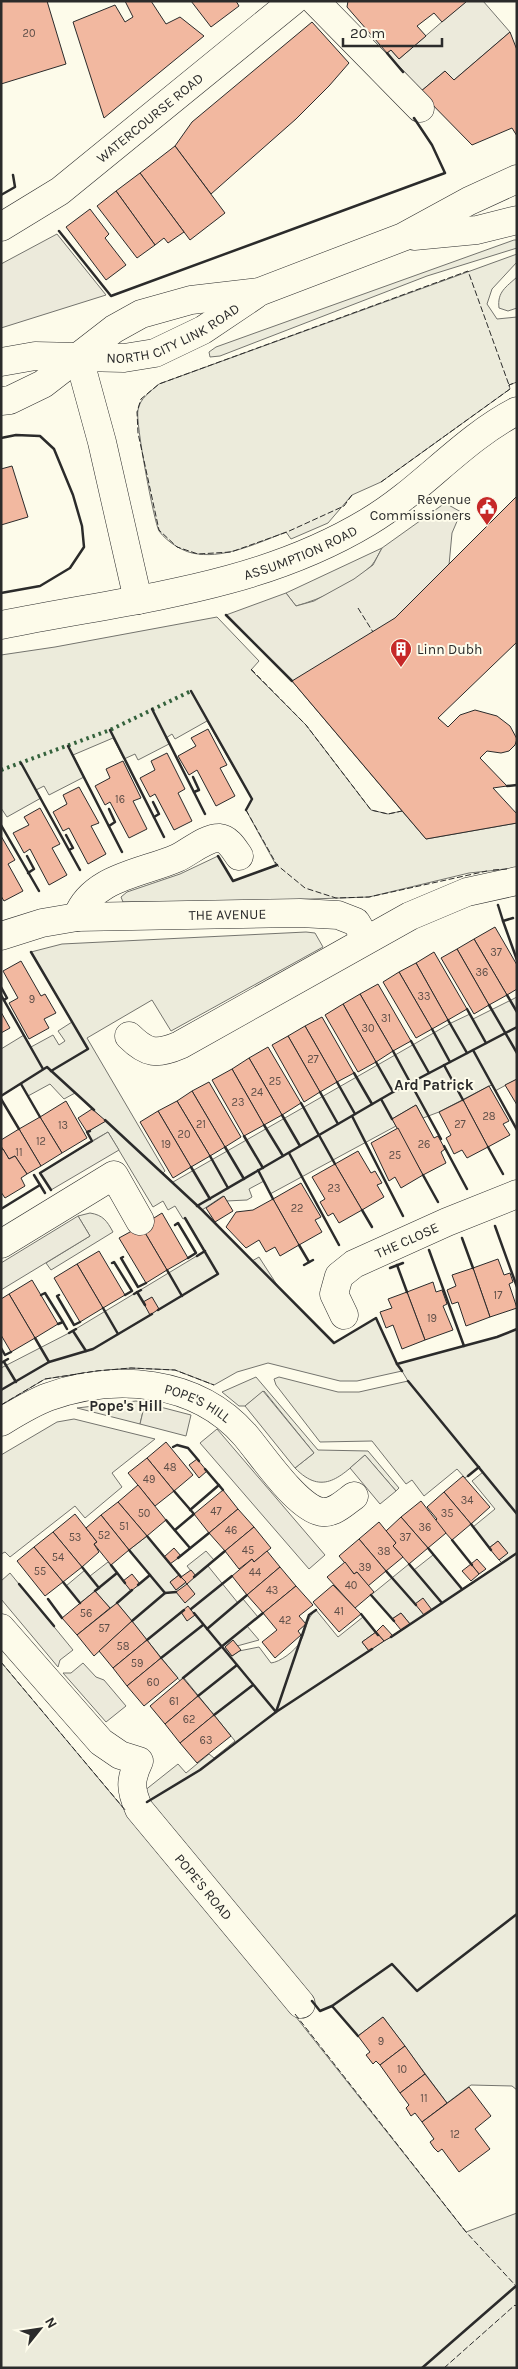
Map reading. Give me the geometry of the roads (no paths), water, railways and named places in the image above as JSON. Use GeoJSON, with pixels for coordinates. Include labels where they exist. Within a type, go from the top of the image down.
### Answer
{"type":"FeatureCollection","features":[{"type":"Feature","properties":{"kind":"main road","name":"WATERCOURSE ROAD"},"geometry":{"type":"LineString","coordinates":[[1,227],[60,191],[293,1]]}},
{"type":"Feature","properties":{"kind":"main road"},"geometry":{"type":"LineString","coordinates":[[315,1],[420,108]]}},
{"type":"Feature","properties":{"kind":"main road","name":"NORTH CITY LINK ROAD"},"geometry":{"type":"LineString","coordinates":[[1,362],[35,356],[124,358],[155,353],[203,330],[259,292],[403,237],[469,201],[517,179]]}},
{"type":"Feature","properties":{"kind":"main road","name":"NORTH CITY LINK ROAD"},"geometry":{"type":"LineString","coordinates":[[403,237],[477,230],[517,220]]}},
{"type":"Feature","properties":{"kind":"main road","name":"NORTH CITY LINK ROAD"},"geometry":{"type":"LineString","coordinates":[[1,401],[10,400],[43,384],[114,329],[141,314],[191,300],[259,292]]}},
{"type":"Feature","properties":{"kind":"main road"},"geometry":{"type":"LineString","coordinates":[[79,358],[104,451],[138,600]]}},
{"type":"Feature","properties":{"kind":"main road","name":"ASSUMPTION ROAD"},"geometry":{"type":"LineString","coordinates":[[1,625],[138,600],[228,581],[296,558],[367,523],[396,503],[474,437],[492,424],[517,411]]}},
{"type":"Feature","properties":{"kind":"main road"},"geometry":{"type":"LineString","coordinates":[[77,917],[82,905],[93,893],[108,884],[177,858],[208,841],[220,838],[230,843],[239,856]]}},
{"type":"Feature","properties":{"kind":"main road"},"geometry":{"type":"LineString","coordinates":[[129,1036],[139,1046],[150,1051],[162,1053],[180,1045],[366,940],[439,902],[492,885],[517,882]]}},
{"type":"Feature","properties":{"kind":"main road","name":"THE AVENUE"},"geometry":{"type":"LineString","coordinates":[[1,936],[42,923],[77,917],[300,913],[338,915],[356,922],[366,940]]}},
{"type":"Feature","properties":{"kind":"main road"},"geometry":{"type":"LineString","coordinates":[[1,1244],[114,1175],[140,1221]]}},
{"type":"Feature","properties":{"kind":"main road","name":"THE CLOSE"},"geometry":{"type":"LineString","coordinates":[[344,1315],[334,1294],[339,1276],[354,1264],[447,1222],[517,1194]]}},
{"type":"Feature","properties":{"kind":"main road","name":"POPE'S HILL"},"geometry":{"type":"LineString","coordinates":[[1,1422],[46,1398],[70,1390],[106,1385],[147,1384],[179,1390],[206,1402],[227,1418],[243,1433],[297,1498],[318,1512],[334,1511],[354,1496]]}},
{"type":"Feature","properties":{"kind":"main road","name":"POPE'S ROAD"},"geometry":{"type":"LineString","coordinates":[[1,1628],[101,1742],[120,1755],[139,1760],[132,1775],[132,1794],[139,1809],[301,2004]]}},
{"type":"Feature","properties":{"kind":"place","name":"Revenue Commissioners"},"geometry":{"type":"Point","coordinates":[487,526]}},
{"type":"Feature","properties":{"kind":"place","name":"Linn Dubh"},"geometry":{"type":"Point","coordinates":[401,668]}},
{"type":"Feature","properties":{"kind":"district","name":"Ard Patrick"},"geometry":{"type":"Point","coordinates":[434,1085]}},
{"type":"Feature","properties":{"kind":"district","name":"Pope's Hill"},"geometry":{"type":"Point","coordinates":[126,1406]}}]}
